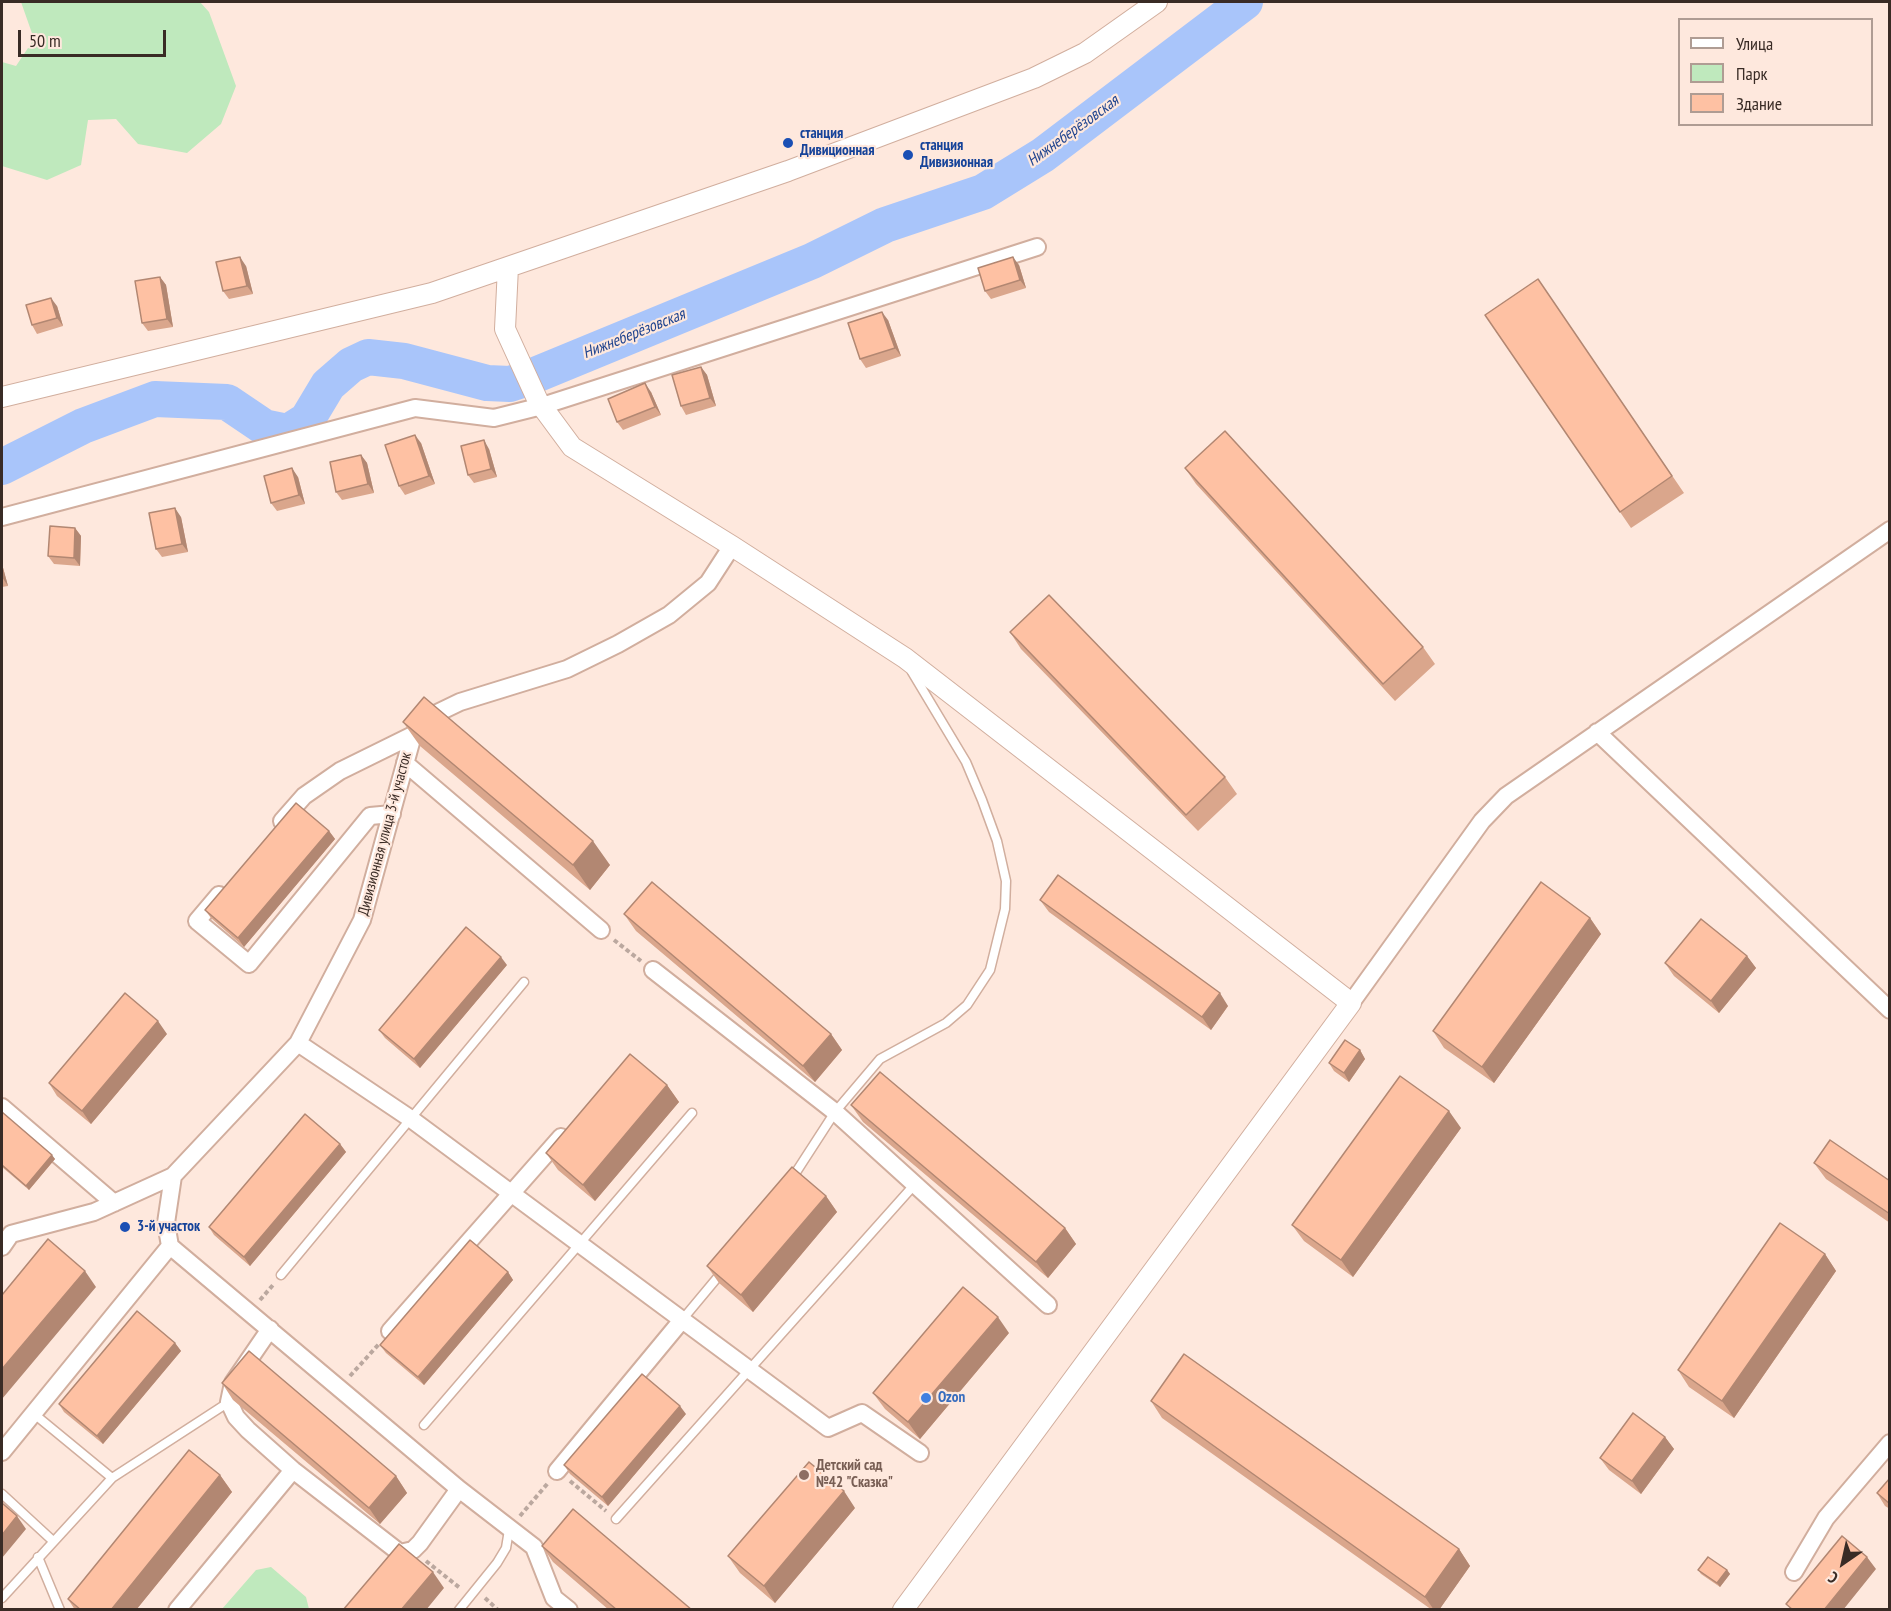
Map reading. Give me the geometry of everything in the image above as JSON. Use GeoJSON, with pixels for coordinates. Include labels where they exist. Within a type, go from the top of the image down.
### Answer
{"type":"FeatureCollection","features":[{"type":"Feature","properties":{"kind":"street"},"geometry":{"type":"LineString","coordinates":[[2,397],[432,293],[788,171],[1034,78],[1085,53],[1157,2]]}},
{"type":"Feature","properties":{"kind":"street"},"geometry":{"type":"LineString","coordinates":[[2,517],[415,408],[494,418],[542,406],[1037,247]]}},
{"type":"Feature","properties":{"kind":"street"},"geometry":{"type":"LineString","coordinates":[[508,267],[505,329],[542,406],[572,447],[732,546],[905,658],[1351,1003]]}},
{"type":"Feature","properties":{"kind":"street"},"geometry":{"type":"LineString","coordinates":[[903,1610],[1351,1003],[1482,821],[1506,796],[1890,530]]}},
{"type":"Feature","properties":{"kind":"street","name":"Дивизионная улица 3-й участок"},"geometry":{"type":"LineString","coordinates":[[173,1176],[298,1043],[362,920],[412,735],[431,716],[442,710],[460,702],[567,669],[618,645],[669,615],[708,583],[732,546]]}},
{"type":"Feature","properties":{"kind":"street"},"geometry":{"type":"LineString","coordinates":[[1597,732],[1890,1010]]}},
{"type":"Feature","properties":{"kind":"street"},"geometry":{"type":"LineString","coordinates":[[273,832],[304,796],[340,771],[412,735]]}},
{"type":"Feature","properties":{"kind":"street"},"geometry":{"type":"LineString","coordinates":[[405,763],[601,930]]}},
{"type":"Feature","properties":{"kind":"street"},"geometry":{"type":"LineString","coordinates":[[227,886],[196,921],[249,964],[370,816],[392,814]]}},
{"type":"Feature","properties":{"kind":"street"},"geometry":{"type":"LineString","coordinates":[[653,970],[835,1112],[1048,1305]]}},
{"type":"Feature","properties":{"kind":"street"},"geometry":{"type":"LineString","coordinates":[[298,1043],[411,1119],[828,1428],[862,1413],[920,1454]]}},
{"type":"Feature","properties":{"kind":"street"},"geometry":{"type":"LineString","coordinates":[[2,1107],[114,1203]]}},
{"type":"Feature","properties":{"kind":"street"},"geometry":{"type":"LineString","coordinates":[[390,1331],[572,1125]]}},
{"type":"Feature","properties":{"kind":"street"},"geometry":{"type":"LineString","coordinates":[[2,1247],[11,1234],[94,1212],[173,1176]]}},
{"type":"Feature","properties":{"kind":"street"},"geometry":{"type":"LineString","coordinates":[[173,1176],[166,1223],[170,1246],[459,1489],[509,1530],[534,1547],[554,1598],[569,1610]]}},
{"type":"Feature","properties":{"kind":"street"},"geometry":{"type":"LineString","coordinates":[[2,1452],[170,1246]]}},
{"type":"Feature","properties":{"kind":"street"},"geometry":{"type":"LineString","coordinates":[[557,1471],[682,1320]]}},
{"type":"Feature","properties":{"kind":"street"},"geometry":{"type":"LineString","coordinates":[[270,1329],[233,1383],[229,1402],[236,1417],[248,1430],[293,1470],[400,1553],[413,1550],[459,1489]]}},
{"type":"Feature","properties":{"kind":"street"},"geometry":{"type":"LineString","coordinates":[[1794,1572],[1826,1518],[1890,1443]]}},
{"type":"Feature","properties":{"kind":"street"},"geometry":{"type":"LineString","coordinates":[[177,1610],[293,1470]]}},
{"type":"Feature","properties":{"kind":"lane"},"geometry":{"type":"LineString","coordinates":[[788,1186],[835,1112],[880,1059],[946,1023],[967,1005],[990,970],[1005,909],[1006,881],[997,842],[982,800],[966,762],[905,658]]}},
{"type":"Feature","properties":{"kind":"lane"},"geometry":{"type":"LineString","coordinates":[[281,1275],[524,982]]}},
{"type":"Feature","properties":{"kind":"lane"},"geometry":{"type":"LineString","coordinates":[[424,1425],[692,1113]]}},
{"type":"Feature","properties":{"kind":"lane"},"geometry":{"type":"LineString","coordinates":[[616,1519],[751,1371],[915,1184]]}},
{"type":"Feature","properties":{"kind":"lane"},"geometry":{"type":"LineString","coordinates":[[682,1320],[726,1266]]}},
{"type":"Feature","properties":{"kind":"lane"},"geometry":{"type":"LineString","coordinates":[[2,1599],[112,1478],[229,1402]]}},
{"type":"Feature","properties":{"kind":"lane"},"geometry":{"type":"LineString","coordinates":[[33,1413],[112,1478]]}},
{"type":"Feature","properties":{"kind":"lane"},"geometry":{"type":"LineString","coordinates":[[2,1494],[53,1541]]}},
{"type":"Feature","properties":{"kind":"lane"},"geometry":{"type":"LineString","coordinates":[[459,1610],[501,1556],[509,1530]]}},
{"type":"Feature","properties":{"kind":"lane"},"geometry":{"type":"LineString","coordinates":[[38,1557],[60,1610]]}},
{"type":"Feature","properties":{"kind":"path"},"geometry":{"type":"LineString","coordinates":[[601,930],[653,970]]}},
{"type":"Feature","properties":{"kind":"path"},"geometry":{"type":"LineString","coordinates":[[250,1312],[281,1275]]}},
{"type":"Feature","properties":{"kind":"path"},"geometry":{"type":"LineString","coordinates":[[340,1388],[390,1331]]}},
{"type":"Feature","properties":{"kind":"path"},"geometry":{"type":"LineString","coordinates":[[509,1530],[557,1471],[616,1519]]}},
{"type":"Feature","properties":{"kind":"path"},"geometry":{"type":"LineString","coordinates":[[413,1550],[470,1596]]}},
{"type":"Feature","properties":{"kind":"green space"},"geometry":{"type":"Polygon","coordinates":[[[21,2],[200,2],[209,12],[236,86],[221,124],[187,153],[138,144],[116,119],[88,120],[81,165],[47,180],[2,166],[2,62],[16,66],[34,39],[21,2]]]}},
{"type":"Feature","properties":{"kind":"green space"},"geometry":{"type":"Polygon","coordinates":[[[271,1567],[306,1597],[309,1609],[222,1609],[256,1570],[271,1567]]]}},
{"type":"Feature","properties":{"kind":"building"},"geometry":{"type":"Polygon","coordinates":[[[240,257],[247,286],[223,291],[216,262],[240,257]]]}},
{"type":"Feature","properties":{"kind":"building"},"geometry":{"type":"Polygon","coordinates":[[[1013,257],[1020,280],[985,291],[978,268],[1013,257]]]}},
{"type":"Feature","properties":{"kind":"building"},"geometry":{"type":"Polygon","coordinates":[[[160,277],[167,319],[142,323],[135,281],[160,277]]]}},
{"type":"Feature","properties":{"kind":"building"},"geometry":{"type":"Polygon","coordinates":[[[1538,279],[1672,476],[1620,512],[1485,315],[1538,279]]]}},
{"type":"Feature","properties":{"kind":"building"},"geometry":{"type":"Polygon","coordinates":[[[51,298],[57,318],[32,325],[26,305],[51,298]]]}},
{"type":"Feature","properties":{"kind":"building"},"geometry":{"type":"Polygon","coordinates":[[[882,312],[895,348],[860,359],[848,323],[882,312]]]}},
{"type":"Feature","properties":{"kind":"building"},"geometry":{"type":"Polygon","coordinates":[[[701,367],[710,398],[681,406],[672,375],[701,367]]]}},
{"type":"Feature","properties":{"kind":"building"},"geometry":{"type":"Polygon","coordinates":[[[645,383],[655,407],[617,422],[608,399],[645,383]]]}},
{"type":"Feature","properties":{"kind":"building"},"geometry":{"type":"Polygon","coordinates":[[[1225,431],[1423,647],[1383,684],[1185,468],[1225,431]]]}},
{"type":"Feature","properties":{"kind":"building"},"geometry":{"type":"Polygon","coordinates":[[[415,435],[429,476],[399,486],[385,445],[415,435]]]}},
{"type":"Feature","properties":{"kind":"building"},"geometry":{"type":"Polygon","coordinates":[[[484,440],[491,469],[468,475],[461,446],[484,440]]]}},
{"type":"Feature","properties":{"kind":"building"},"geometry":{"type":"Polygon","coordinates":[[[361,455],[368,484],[336,492],[330,462],[361,455]]]}},
{"type":"Feature","properties":{"kind":"building"},"geometry":{"type":"Polygon","coordinates":[[[292,468],[299,495],[271,503],[264,476],[292,468]]]}},
{"type":"Feature","properties":{"kind":"building"},"geometry":{"type":"Polygon","coordinates":[[[175,508],[182,544],[156,549],[149,513],[175,508]]]}},
{"type":"Feature","properties":{"kind":"building"},"geometry":{"type":"Polygon","coordinates":[[[50,526],[75,528],[74,558],[48,556],[50,526]]]}},
{"type":"Feature","properties":{"kind":"building"},"geometry":{"type":"Polygon","coordinates":[[[1049,595],[1225,777],[1186,815],[1010,632],[1049,595]]]}},
{"type":"Feature","properties":{"kind":"building"},"geometry":{"type":"Polygon","coordinates":[[[424,697],[593,841],[573,865],[403,722],[424,697]]]}},
{"type":"Feature","properties":{"kind":"building"},"geometry":{"type":"Polygon","coordinates":[[[296,803],[329,831],[238,938],[205,910],[296,803]]]}},
{"type":"Feature","properties":{"kind":"building"},"geometry":{"type":"Polygon","coordinates":[[[1058,875],[1220,993],[1202,1017],[1040,900],[1058,875]]]}},
{"type":"Feature","properties":{"kind":"building"},"geometry":{"type":"Polygon","coordinates":[[[652,882],[831,1034],[803,1066],[624,914],[652,882]]]}},
{"type":"Feature","properties":{"kind":"building"},"geometry":{"type":"Polygon","coordinates":[[[1541,882],[1590,918],[1482,1067],[1433,1031],[1541,882]]]}},
{"type":"Feature","properties":{"kind":"building"},"geometry":{"type":"Polygon","coordinates":[[[1701,919],[1747,956],[1711,1001],[1665,963],[1701,919]]]}},
{"type":"Feature","properties":{"kind":"building"},"geometry":{"type":"Polygon","coordinates":[[[466,927],[501,957],[414,1059],[379,1030],[466,927]]]}},
{"type":"Feature","properties":{"kind":"building"},"geometry":{"type":"Polygon","coordinates":[[[125,993],[158,1021],[82,1111],[49,1083],[125,993]]]}},
{"type":"Feature","properties":{"kind":"building"},"geometry":{"type":"Polygon","coordinates":[[[1345,1040],[1360,1050],[1344,1073],[1329,1063],[1345,1040]]]}},
{"type":"Feature","properties":{"kind":"building"},"geometry":{"type":"Polygon","coordinates":[[[630,1054],[667,1085],[583,1185],[546,1153],[630,1054]]]}},
{"type":"Feature","properties":{"kind":"building"},"geometry":{"type":"Polygon","coordinates":[[[880,1072],[1065,1228],[1036,1262],[851,1105],[880,1072]]]}},
{"type":"Feature","properties":{"kind":"building"},"geometry":{"type":"Polygon","coordinates":[[[1400,1076],[1449,1111],[1341,1260],[1292,1225],[1400,1076]]]}},
{"type":"Feature","properties":{"kind":"building"},"geometry":{"type":"Polygon","coordinates":[[[2,1112],[52,1155],[26,1186],[2,1165],[2,1112]]]}},
{"type":"Feature","properties":{"kind":"building"},"geometry":{"type":"Polygon","coordinates":[[[305,1114],[340,1144],[244,1257],[209,1227],[305,1114]]]}},
{"type":"Feature","properties":{"kind":"building"},"geometry":{"type":"Polygon","coordinates":[[[1830,1140],[1890,1181],[1890,1214],[1814,1163],[1830,1140]]]}},
{"type":"Feature","properties":{"kind":"building"},"geometry":{"type":"Polygon","coordinates":[[[792,1167],[826,1196],[741,1295],[707,1266],[792,1167]]]}},
{"type":"Feature","properties":{"kind":"building"},"geometry":{"type":"Polygon","coordinates":[[[1780,1223],[1825,1254],[1722,1401],[1678,1370],[1780,1223]]]}},
{"type":"Feature","properties":{"kind":"building"},"geometry":{"type":"Polygon","coordinates":[[[48,1239],[85,1271],[2,1369],[2,1295],[48,1239]]]}},
{"type":"Feature","properties":{"kind":"building"},"geometry":{"type":"Polygon","coordinates":[[[470,1240],[508,1272],[418,1377],[380,1345],[470,1240]]]}},
{"type":"Feature","properties":{"kind":"building"},"geometry":{"type":"Polygon","coordinates":[[[963,1287],[998,1317],[908,1422],[873,1393],[963,1287]]]}},
{"type":"Feature","properties":{"kind":"building"},"geometry":{"type":"Polygon","coordinates":[[[137,1311],[175,1343],[97,1436],[59,1404],[137,1311]]]}},
{"type":"Feature","properties":{"kind":"building"},"geometry":{"type":"Polygon","coordinates":[[[249,1351],[396,1476],[369,1508],[222,1383],[249,1351]]]}},
{"type":"Feature","properties":{"kind":"building"},"geometry":{"type":"Polygon","coordinates":[[[1184,1354],[1459,1549],[1425,1597],[1151,1401],[1184,1354]]]}},
{"type":"Feature","properties":{"kind":"building"},"geometry":{"type":"Polygon","coordinates":[[[642,1374],[680,1406],[602,1497],[564,1465],[642,1374]]]}},
{"type":"Feature","properties":{"kind":"building"},"geometry":{"type":"Polygon","coordinates":[[[1633,1413],[1665,1437],[1632,1481],[1600,1458],[1633,1413]]]}},
{"type":"Feature","properties":{"kind":"building"},"geometry":{"type":"Polygon","coordinates":[[[189,1450],[220,1475],[111,1610],[81,1610],[68,1599],[189,1450]]]}},
{"type":"Feature","properties":{"kind":"building"},"geometry":{"type":"Polygon","coordinates":[[[809,1462],[844,1491],[764,1586],[728,1556],[809,1462]]]}},
{"type":"Feature","properties":{"kind":"building"},"geometry":{"type":"Polygon","coordinates":[[[1890,1478],[1890,1504],[1877,1493],[1890,1478]]]}},
{"type":"Feature","properties":{"kind":"building"},"geometry":{"type":"Polygon","coordinates":[[[2,1503],[17,1516],[2,1535],[2,1503]]]}},
{"type":"Feature","properties":{"kind":"building"},"geometry":{"type":"Polygon","coordinates":[[[573,1509],[692,1610],[617,1610],[542,1546],[573,1509]]]}},
{"type":"Feature","properties":{"kind":"building"},"geometry":{"type":"Polygon","coordinates":[[[1842,1536],[1867,1557],[1824,1610],[1793,1610],[1786,1604],[1842,1536]]]}},
{"type":"Feature","properties":{"kind":"building"},"geometry":{"type":"Polygon","coordinates":[[[399,1544],[433,1572],[401,1610],[343,1610],[399,1544]]]}},
{"type":"Feature","properties":{"kind":"building"},"geometry":{"type":"Polygon","coordinates":[[[1708,1557],[1727,1570],[1717,1583],[1698,1570],[1708,1557]]]}},
{"type":"Feature","properties":{"kind":"waterway","name":"Нижнеберёзовская"},"geometry":{"type":"LineString","coordinates":[[2,467],[83,426],[155,399],[227,402],[264,427],[288,432],[307,420],[328,385],[351,365],[368,357],[404,361],[487,383],[510,384],[528,378],[812,261],[885,225],[983,192],[1043,155],[1245,2]]}},
{"type":"Feature","properties":{"kind":"place","name":"станция Дивиционная"},"geometry":{"type":"Point","coordinates":[788,143]}},
{"type":"Feature","properties":{"kind":"place","name":"станция Дивизионная"},"geometry":{"type":"Point","coordinates":[908,155]}},
{"type":"Feature","properties":{"kind":"place","name":"3-й участок"},"geometry":{"type":"Point","coordinates":[125,1227]}},
{"type":"Feature","properties":{"kind":"place","name":"Ozon"},"geometry":{"type":"Point","coordinates":[926,1398]}},
{"type":"Feature","properties":{"kind":"place","name":"Детский сад №42 \"Сказка\""},"geometry":{"type":"Point","coordinates":[804,1475]}}]}
